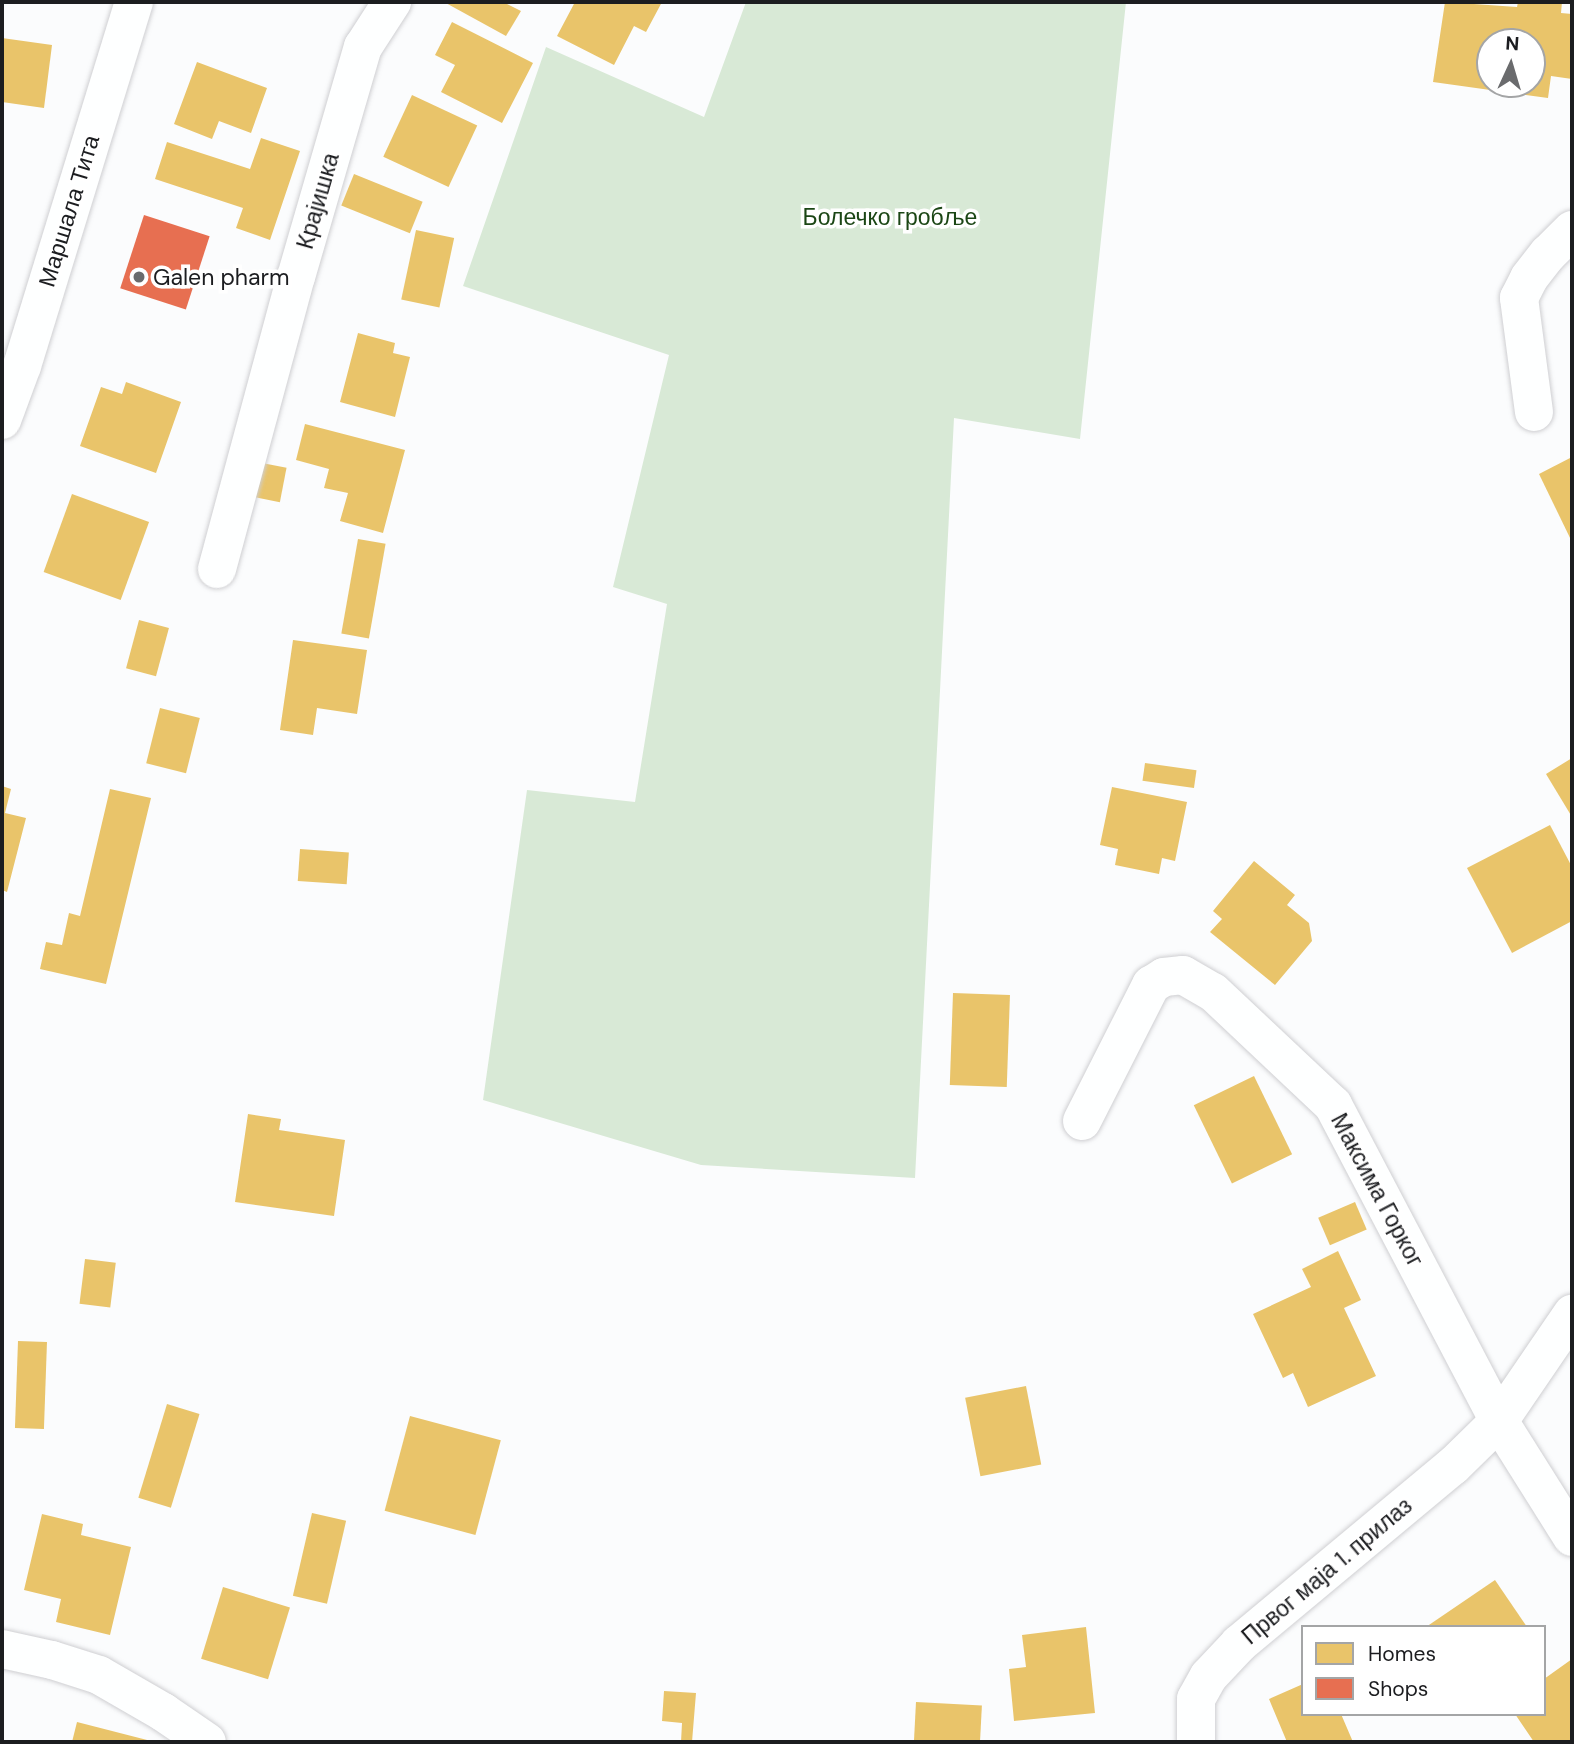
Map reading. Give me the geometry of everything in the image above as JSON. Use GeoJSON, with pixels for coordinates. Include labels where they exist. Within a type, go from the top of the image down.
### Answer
{"type":"FeatureCollection","features":[{"type":"Feature","properties":{"kind":"street","name":"Маршала Тита"},"geometry":{"type":"LineString","coordinates":[[2,420],[22,366],[134,2]]}},
{"type":"Feature","properties":{"kind":"street","name":"Крајишка"},"geometry":{"type":"LineString","coordinates":[[217,569],[296,277],[363,47],[393,2]]}},
{"type":"Feature","properties":{"kind":"street"},"geometry":{"type":"LineString","coordinates":[[1534,412],[1519,298],[1542,262],[1572,230]]}},
{"type":"Feature","properties":{"kind":"street","name":"Максима Горког"},"geometry":{"type":"LineString","coordinates":[[1082,1121],[1151,985],[1164,977],[1183,975],[1213,992],[1333,1105],[1499,1421],[1572,1537]]}},
{"type":"Feature","properties":{"kind":"street","name":"Првог маја 1. прилаз"},"geometry":{"type":"LineString","coordinates":[[1196,1742],[1196,1699],[1209,1676],[1239,1644],[1453,1466],[1499,1421],[1572,1314]]}},
{"type":"Feature","properties":{"kind":"street"},"geometry":{"type":"LineString","coordinates":[[2,1649],[52,1660],[99,1675],[163,1712],[207,1742]]}},
{"type":"Feature","properties":{"kind":"green space","name":"Болечко гробље"},"geometry":{"type":"Polygon","coordinates":[[[746,2],[1126,2],[1080,439],[954,418],[915,1178],[701,1165],[483,1100],[527,790],[635,802],[667,604],[613,587],[669,355],[463,286],[546,47],[704,117],[746,2]]]}},
{"type":"Feature","properties":{"kind":"building: Homes"},"geometry":{"type":"Polygon","coordinates":[[[444,2],[503,2],[521,11],[506,36],[444,2]]]}},
{"type":"Feature","properties":{"kind":"building: Homes"},"geometry":{"type":"Polygon","coordinates":[[[575,2],[662,2],[646,32],[634,26],[614,65],[557,36],[575,2]]]}},
{"type":"Feature","properties":{"kind":"building: Homes"},"geometry":{"type":"Polygon","coordinates":[[[1445,2],[1517,7],[1518,2],[1562,2],[1561,13],[1572,14],[1572,79],[1551,76],[1546,98],[1546,28],[1476,28],[1476,88],[1433,82],[1445,2]]]}},
{"type":"Feature","properties":{"kind":"building: Homes"},"geometry":{"type":"Polygon","coordinates":[[[452,22],[533,63],[502,123],[441,92],[455,65],[435,55],[452,22]]]}},
{"type":"Feature","properties":{"kind":"building: Homes"},"geometry":{"type":"Polygon","coordinates":[[[2,38],[52,45],[44,108],[2,102],[2,38]]]}},
{"type":"Feature","properties":{"kind":"building: Homes"},"geometry":{"type":"Polygon","coordinates":[[[197,62],[267,88],[251,133],[219,121],[212,139],[174,124],[197,62]]]}},
{"type":"Feature","properties":{"kind":"building: Homes"},"geometry":{"type":"Polygon","coordinates":[[[412,95],[477,125],[449,187],[383,157],[412,95]]]}},
{"type":"Feature","properties":{"kind":"building: Homes"},"geometry":{"type":"Polygon","coordinates":[[[261,138],[300,151],[270,240],[236,228],[243,208],[155,179],[167,142],[250,169],[261,138]]]}},
{"type":"Feature","properties":{"kind":"building: Homes"},"geometry":{"type":"Polygon","coordinates":[[[354,174],[423,202],[410,233],[341,206],[354,174]]]}},
{"type":"Feature","properties":{"kind":"building: Homes"},"geometry":{"type":"Polygon","coordinates":[[[416,230],[454,238],[439,308],[401,299],[416,230]]]}},
{"type":"Feature","properties":{"kind":"building: Homes"},"geometry":{"type":"Polygon","coordinates":[[[358,333],[395,343],[393,353],[410,357],[395,417],[340,402],[358,333]]]}},
{"type":"Feature","properties":{"kind":"building: Homes"},"geometry":{"type":"Polygon","coordinates":[[[126,382],[181,402],[156,473],[80,446],[101,387],[122,394],[126,382]]]}},
{"type":"Feature","properties":{"kind":"building: Homes"},"geometry":{"type":"Polygon","coordinates":[[[305,424],[405,450],[383,533],[340,521],[348,493],[324,488],[329,469],[296,460],[305,424]]]}},
{"type":"Feature","properties":{"kind":"building: Homes"},"geometry":{"type":"Polygon","coordinates":[[[1572,457],[1572,542],[1539,474],[1572,457]]]}},
{"type":"Feature","properties":{"kind":"building: Homes"},"geometry":{"type":"Polygon","coordinates":[[[262,463],[287,468],[280,502],[255,497],[262,463]]]}},
{"type":"Feature","properties":{"kind":"building: Homes"},"geometry":{"type":"Polygon","coordinates":[[[72,494],[149,522],[121,600],[44,572],[72,494]]]}},
{"type":"Feature","properties":{"kind":"building: Homes"},"geometry":{"type":"Polygon","coordinates":[[[358,539],[386,544],[369,638],[341,634],[358,539]]]}},
{"type":"Feature","properties":{"kind":"building: Homes"},"geometry":{"type":"Polygon","coordinates":[[[139,620],[169,628],[156,676],[126,668],[139,620]]]}},
{"type":"Feature","properties":{"kind":"building: Homes"},"geometry":{"type":"Polygon","coordinates":[[[293,640],[367,650],[357,714],[317,708],[313,735],[280,730],[293,640]]]}},
{"type":"Feature","properties":{"kind":"building: Homes"},"geometry":{"type":"Polygon","coordinates":[[[160,708],[200,718],[186,773],[146,763],[160,708]]]}},
{"type":"Feature","properties":{"kind":"building: Homes"},"geometry":{"type":"Polygon","coordinates":[[[1572,758],[1572,817],[1546,774],[1572,758]]]}},
{"type":"Feature","properties":{"kind":"building: Homes"},"geometry":{"type":"Polygon","coordinates":[[[1145,763],[1196,770],[1194,788],[1142,781],[1145,763]]]}},
{"type":"Feature","properties":{"kind":"building: Homes"},"geometry":{"type":"Polygon","coordinates":[[[2,786],[11,789],[5,813],[26,818],[7,892],[2,890],[2,786]]]}},
{"type":"Feature","properties":{"kind":"building: Homes"},"geometry":{"type":"Polygon","coordinates":[[[1112,787],[1187,802],[1175,861],[1162,858],[1159,874],[1115,865],[1118,849],[1100,845],[1112,787]]]}},
{"type":"Feature","properties":{"kind":"building: Homes"},"geometry":{"type":"Polygon","coordinates":[[[110,789],[151,798],[106,984],[40,969],[46,942],[62,945],[69,913],[80,916],[110,789]]]}},
{"type":"Feature","properties":{"kind":"building: Homes"},"geometry":{"type":"Polygon","coordinates":[[[1550,825],[1572,867],[1572,921],[1512,953],[1467,868],[1550,825]]]}},
{"type":"Feature","properties":{"kind":"building: Homes"},"geometry":{"type":"Polygon","coordinates":[[[300,849],[349,852],[347,884],[298,881],[300,849]]]}},
{"type":"Feature","properties":{"kind":"building: Homes"},"geometry":{"type":"Polygon","coordinates":[[[1254,861],[1295,895],[1287,905],[1309,923],[1312,941],[1275,985],[1210,932],[1222,919],[1213,911],[1254,861]]]}},
{"type":"Feature","properties":{"kind":"building: Homes"},"geometry":{"type":"Polygon","coordinates":[[[953,993],[1010,995],[1007,1087],[950,1085],[953,993]]]}},
{"type":"Feature","properties":{"kind":"building: Homes"},"geometry":{"type":"Polygon","coordinates":[[[1254,1076],[1292,1154],[1232,1184],[1194,1105],[1254,1076]]]}},
{"type":"Feature","properties":{"kind":"building: Homes"},"geometry":{"type":"Polygon","coordinates":[[[248,1114],[281,1119],[279,1130],[345,1140],[334,1216],[235,1202],[248,1114]]]}},
{"type":"Feature","properties":{"kind":"building: Homes"},"geometry":{"type":"Polygon","coordinates":[[[1355,1202],[1367,1230],[1330,1245],[1318,1218],[1355,1202]]]}},
{"type":"Feature","properties":{"kind":"building: Homes"},"geometry":{"type":"Polygon","coordinates":[[[1338,1251],[1361,1300],[1344,1308],[1376,1376],[1308,1407],[1293,1373],[1283,1378],[1253,1314],[1311,1287],[1302,1269],[1338,1251]]]}},
{"type":"Feature","properties":{"kind":"building: Homes"},"geometry":{"type":"Polygon","coordinates":[[[85,1259],[116,1263],[110,1307],[80,1304],[85,1259]]]}},
{"type":"Feature","properties":{"kind":"building: Homes"},"geometry":{"type":"Polygon","coordinates":[[[18,1341],[47,1342],[44,1429],[15,1428],[18,1341]]]}},
{"type":"Feature","properties":{"kind":"building: Homes"},"geometry":{"type":"Polygon","coordinates":[[[1026,1386],[1041,1465],[980,1476],[965,1398],[1026,1386]]]}},
{"type":"Feature","properties":{"kind":"building: Homes"},"geometry":{"type":"Polygon","coordinates":[[[167,1404],[200,1414],[171,1508],[138,1498],[167,1404]]]}},
{"type":"Feature","properties":{"kind":"building: Homes"},"geometry":{"type":"Polygon","coordinates":[[[410,1416],[501,1440],[475,1535],[385,1511],[410,1416]]]}},
{"type":"Feature","properties":{"kind":"building: Homes"},"geometry":{"type":"Polygon","coordinates":[[[312,1513],[346,1521],[327,1604],[293,1596],[312,1513]]]}},
{"type":"Feature","properties":{"kind":"building: Homes"},"geometry":{"type":"Polygon","coordinates":[[[42,1514],[83,1524],[81,1535],[131,1547],[110,1635],[56,1622],[61,1599],[24,1590],[42,1514]]]}},
{"type":"Feature","properties":{"kind":"building: Homes"},"geometry":{"type":"Polygon","coordinates":[[[1495,1580],[1526,1625],[1429,1625],[1495,1580]]]}},
{"type":"Feature","properties":{"kind":"building: Homes"},"geometry":{"type":"Polygon","coordinates":[[[223,1587],[290,1607],[268,1679],[201,1659],[223,1587]]]}},
{"type":"Feature","properties":{"kind":"building: Homes"},"geometry":{"type":"Polygon","coordinates":[[[1086,1627],[1095,1713],[1014,1721],[1009,1669],[1026,1667],[1022,1635],[1086,1627]]]}},
{"type":"Feature","properties":{"kind":"building: Homes"},"geometry":{"type":"Polygon","coordinates":[[[1572,1659],[1572,1742],[1534,1742],[1516,1716],[1546,1716],[1546,1678],[1572,1659]]]}},
{"type":"Feature","properties":{"kind":"building: Homes"},"geometry":{"type":"Polygon","coordinates":[[[1301,1685],[1301,1716],[1342,1716],[1353,1742],[1287,1742],[1269,1699],[1301,1685]]]}},
{"type":"Feature","properties":{"kind":"building: Homes"},"geometry":{"type":"Polygon","coordinates":[[[664,1691],[696,1693],[692,1742],[681,1742],[682,1723],[662,1721],[664,1691]]]}},
{"type":"Feature","properties":{"kind":"building: Homes"},"geometry":{"type":"Polygon","coordinates":[[[916,1702],[982,1705],[980,1742],[914,1742],[916,1702]]]}},
{"type":"Feature","properties":{"kind":"building: Homes"},"geometry":{"type":"Polygon","coordinates":[[[77,1722],[151,1741],[151,1742],[72,1742],[77,1722]]]}},
{"type":"Feature","properties":{"kind":"building: Shops"},"geometry":{"type":"Polygon","coordinates":[[[144,215],[210,236],[186,310],[120,288],[144,215]]]}},
{"type":"Feature","properties":{"kind":"place","name":"Galen pharm"},"geometry":{"type":"Point","coordinates":[139,277]}}]}
